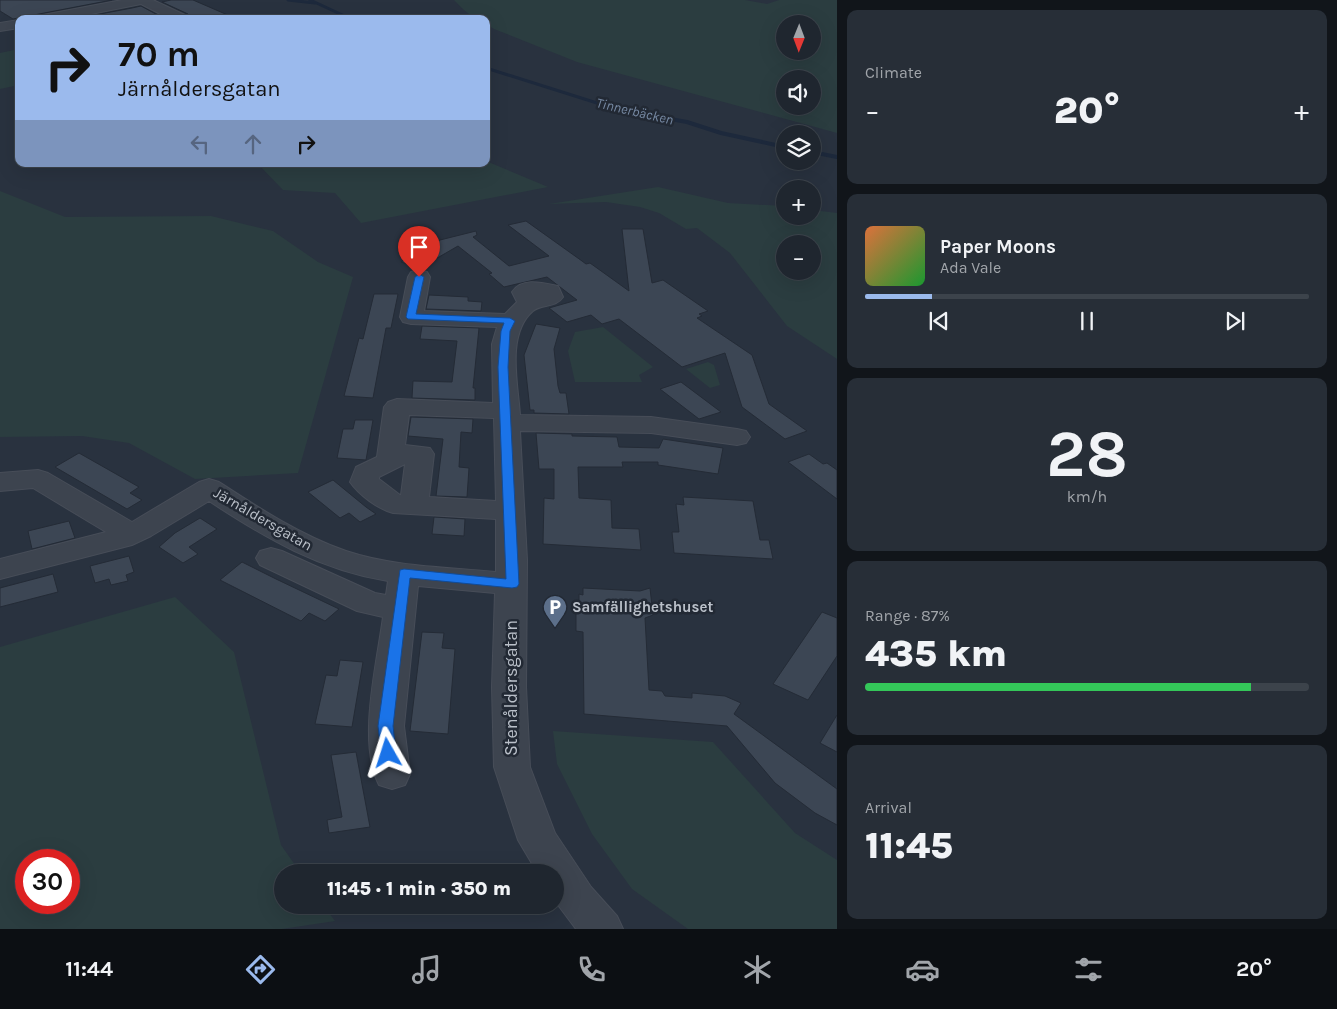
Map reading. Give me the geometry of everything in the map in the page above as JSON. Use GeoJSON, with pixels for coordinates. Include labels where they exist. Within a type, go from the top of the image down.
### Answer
{"type":"FeatureCollection","features":[{"type":"Feature","properties":{"kind":"street"},"geometry":{"type":"LineString","coordinates":[[70,15],[142,0],[174,15]]}},
{"type":"Feature","properties":{"kind":"street"},"geometry":{"type":"LineString","coordinates":[[0,27],[15,25]]}},
{"type":"Feature","properties":{"kind":"street"},"geometry":{"type":"LineString","coordinates":[[419,277],[411,317],[510,321],[532,301]]}},
{"type":"Feature","properties":{"kind":"street","name":"Stenåldersgatan"},"geometry":{"type":"LineString","coordinates":[[510,321],[504,344],[512,584],[510,688],[512,767],[538,840],[577,900],[602,929]]}},
{"type":"Feature","properties":{"kind":"street"},"geometry":{"type":"LineString","coordinates":[[509,510],[393,504],[364,482],[366,473],[390,460],[398,406],[506,417],[651,425],[737,437]]}},
{"type":"Feature","properties":{"kind":"street"},"geometry":{"type":"LineString","coordinates":[[0,482],[38,479],[132,534]]}},
{"type":"Feature","properties":{"kind":"street","name":"Järnåldersgatan"},"geometry":{"type":"LineString","coordinates":[[0,569],[132,534],[209,488],[266,524],[319,551],[354,563],[404,573],[512,584]]}},
{"type":"Feature","properties":{"kind":"street","name":"Järnåldersgatan"},"geometry":{"type":"LineString","coordinates":[[271,558],[368,603],[400,609]]}},
{"type":"Feature","properties":{"kind":"street"},"geometry":{"type":"LineString","coordinates":[[392,774],[386,726],[404,573]]}},
{"type":"Feature","properties":{"kind":"shaded area"},"geometry":{"type":"Polygon","coordinates":[[[454,0],[745,0],[767,4],[779,0],[837,0],[837,133],[821,129],[821,125],[808,125],[577,62],[494,29],[490,26],[490,15],[471,15],[454,0]]]}},
{"type":"Feature","properties":{"kind":"shaded area"},"geometry":{"type":"Polygon","coordinates":[[[15,50],[15,86],[0,89],[0,53],[15,50]]]}},
{"type":"Feature","properties":{"kind":"shaded area"},"geometry":{"type":"Polygon","coordinates":[[[490,163],[548,187],[361,223],[335,193],[283,190],[261,167],[490,167],[490,163]]]}},
{"type":"Feature","properties":{"kind":"shaded area"},"geometry":{"type":"Polygon","coordinates":[[[658,187],[728,203],[776,206],[776,225],[821,225],[821,211],[837,213],[837,359],[787,326],[730,253],[697,228],[686,229],[659,213],[640,207],[606,202],[549,204],[658,187]]]}},
{"type":"Feature","properties":{"kind":"shaded area"},"geometry":{"type":"Polygon","coordinates":[[[0,191],[65,217],[211,216],[273,231],[318,262],[353,277],[298,473],[195,479],[129,443],[82,436],[0,437],[0,191]]]}},
{"type":"Feature","properties":{"kind":"shaded area"},"geometry":{"type":"Polygon","coordinates":[[[603,327],[653,367],[639,375],[642,382],[575,382],[568,351],[575,332],[603,327]]]}},
{"type":"Feature","properties":{"kind":"shaded area"},"geometry":{"type":"Polygon","coordinates":[[[708,362],[714,365],[720,385],[710,388],[686,369],[708,362]]]}},
{"type":"Feature","properties":{"kind":"shaded area"},"geometry":{"type":"Polygon","coordinates":[[[175,597],[234,652],[281,845],[294,864],[274,864],[274,914],[330,914],[335,921],[282,929],[0,929],[0,647],[175,597]]]}},
{"type":"Feature","properties":{"kind":"shaded area"},"geometry":{"type":"Polygon","coordinates":[[[553,731],[713,742],[795,833],[837,860],[837,929],[688,929],[632,889],[592,834],[557,764],[553,731]]]}},
{"type":"Feature","properties":{"kind":"building"},"geometry":{"type":"Polygon","coordinates":[[[0,0],[112,0],[34,15],[15,15],[15,19],[13,19],[0,11],[0,0]]]}},
{"type":"Feature","properties":{"kind":"building"},"geometry":{"type":"Polygon","coordinates":[[[193,0],[228,15],[189,15],[162,2],[193,0]]]}},
{"type":"Feature","properties":{"kind":"building"},"geometry":{"type":"Polygon","coordinates":[[[141,6],[158,15],[95,15],[141,6]]]}},
{"type":"Feature","properties":{"kind":"building"},"geometry":{"type":"Polygon","coordinates":[[[526,221],[586,264],[590,263],[629,291],[622,229],[643,229],[652,283],[663,280],[708,311],[699,314],[702,316],[697,318],[752,355],[769,404],[807,431],[785,439],[742,407],[725,353],[682,367],[619,319],[602,324],[591,315],[567,322],[549,308],[577,300],[547,277],[504,287],[489,274],[492,273],[458,246],[420,268],[401,262],[440,240],[476,231],[477,235],[473,237],[509,266],[549,256],[508,225],[526,221]]]}},
{"type":"Feature","properties":{"kind":"building"},"geometry":{"type":"Polygon","coordinates":[[[374,294],[398,294],[391,328],[386,328],[373,398],[344,396],[359,338],[363,339],[374,294]]]}},
{"type":"Feature","properties":{"kind":"building"},"geometry":{"type":"Polygon","coordinates":[[[429,295],[468,297],[468,301],[482,302],[481,311],[426,309],[429,295]]]}},
{"type":"Feature","properties":{"kind":"building"},"geometry":{"type":"Polygon","coordinates":[[[536,324],[560,328],[554,349],[558,386],[560,393],[566,393],[569,414],[534,413],[534,410],[530,410],[524,355],[536,324]]]}},
{"type":"Feature","properties":{"kind":"building"},"geometry":{"type":"Polygon","coordinates":[[[422,326],[479,328],[473,388],[475,388],[475,400],[412,398],[413,381],[452,382],[457,341],[420,339],[422,326]]]}},
{"type":"Feature","properties":{"kind":"building"},"geometry":{"type":"Polygon","coordinates":[[[681,382],[721,412],[699,419],[660,389],[681,382]]]}},
{"type":"Feature","properties":{"kind":"building"},"geometry":{"type":"Polygon","coordinates":[[[411,417],[473,419],[472,433],[461,432],[459,467],[469,468],[467,497],[436,496],[443,439],[408,436],[411,417]]]}},
{"type":"Feature","properties":{"kind":"building"},"geometry":{"type":"Polygon","coordinates":[[[355,420],[373,420],[366,460],[337,458],[343,429],[353,429],[355,420]]]}},
{"type":"Feature","properties":{"kind":"building"},"geometry":{"type":"Polygon","coordinates":[[[536,433],[617,437],[619,447],[659,448],[663,439],[723,448],[718,474],[658,465],[658,462],[622,462],[623,467],[578,467],[579,498],[611,500],[612,528],[639,529],[641,550],[543,544],[544,498],[554,499],[554,469],[539,469],[536,433]]]}},
{"type":"Feature","properties":{"kind":"building"},"geometry":{"type":"Polygon","coordinates":[[[79,453],[139,487],[130,493],[142,500],[127,509],[55,467],[79,453]]]}},
{"type":"Feature","properties":{"kind":"building"},"geometry":{"type":"Polygon","coordinates":[[[809,454],[823,464],[827,463],[837,470],[837,499],[788,462],[809,454]]]}},
{"type":"Feature","properties":{"kind":"building"},"geometry":{"type":"Polygon","coordinates":[[[333,480],[376,514],[360,522],[349,513],[340,518],[308,492],[333,480]]]}},
{"type":"Feature","properties":{"kind":"building"},"geometry":{"type":"Polygon","coordinates":[[[683,497],[753,501],[760,540],[769,540],[773,559],[674,553],[672,532],[679,532],[676,504],[684,505],[683,497]]]}},
{"type":"Feature","properties":{"kind":"building"},"geometry":{"type":"Polygon","coordinates":[[[434,517],[465,519],[464,536],[432,534],[434,517]]]}},
{"type":"Feature","properties":{"kind":"building"},"geometry":{"type":"Polygon","coordinates":[[[200,518],[217,529],[189,547],[198,554],[183,563],[159,547],[175,533],[200,518]]]}},
{"type":"Feature","properties":{"kind":"building"},"geometry":{"type":"Polygon","coordinates":[[[69,521],[75,538],[32,549],[28,531],[69,521]]]}},
{"type":"Feature","properties":{"kind":"building"},"geometry":{"type":"Polygon","coordinates":[[[129,556],[134,572],[126,575],[128,581],[111,585],[109,579],[95,583],[90,566],[129,556]]]}},
{"type":"Feature","properties":{"kind":"building"},"geometry":{"type":"Polygon","coordinates":[[[242,562],[339,609],[325,621],[309,613],[301,621],[220,580],[242,562]]]}},
{"type":"Feature","properties":{"kind":"building"},"geometry":{"type":"Polygon","coordinates":[[[53,574],[58,592],[0,607],[0,588],[53,574]]]}},
{"type":"Feature","properties":{"kind":"building"},"geometry":{"type":"Polygon","coordinates":[[[583,588],[640,591],[650,588],[653,615],[645,618],[649,690],[662,691],[665,696],[692,698],[692,693],[725,696],[741,703],[734,714],[837,789],[837,825],[815,813],[775,783],[727,726],[584,714],[583,632],[576,631],[576,611],[579,612],[579,594],[583,595],[583,588]]]}},
{"type":"Feature","properties":{"kind":"building"},"geometry":{"type":"Polygon","coordinates":[[[822,612],[837,618],[837,656],[808,700],[773,684],[822,612]]]}},
{"type":"Feature","properties":{"kind":"building"},"geometry":{"type":"Polygon","coordinates":[[[422,632],[444,633],[442,648],[455,649],[448,734],[410,731],[422,632]]]}},
{"type":"Feature","properties":{"kind":"building"},"geometry":{"type":"Polygon","coordinates":[[[340,660],[363,662],[352,727],[315,724],[326,675],[337,676],[340,660]]]}},
{"type":"Feature","properties":{"kind":"building"},"geometry":{"type":"Polygon","coordinates":[[[837,715],[837,752],[820,743],[837,715]]]}},
{"type":"Feature","properties":{"kind":"building"},"geometry":{"type":"Polygon","coordinates":[[[356,752],[370,827],[329,833],[327,820],[342,817],[331,755],[356,752]]]}},
{"type":"Feature","properties":{"kind":"waterway"},"geometry":{"type":"LineString","coordinates":[[288,0],[315,3]]}},
{"type":"Feature","properties":{"kind":"waterway","name":"Tinnerbäcken"},"geometry":{"type":"LineString","coordinates":[[310,0],[342,15]]}},
{"type":"Feature","properties":{"kind":"waterway","name":"Tinnerbäcken"},"geometry":{"type":"LineString","coordinates":[[490,69],[616,109],[633,112]]}},
{"type":"Feature","properties":{"kind":"waterway","name":"Tinnerbäcken"},"geometry":{"type":"LineString","coordinates":[[626,111],[687,122],[721,133],[776,145]]}},
{"type":"Feature","properties":{"kind":"waterway","name":"Tinnerbäcken"},"geometry":{"type":"LineString","coordinates":[[821,154],[837,157]]}},
{"type":"Feature","properties":{"kind":"place","name":"Samfällighetshuset"},"geometry":{"type":"Point","coordinates":[555,628]}},
{"type":"Feature","properties":{"kind":"route"},"geometry":{"type":"LineString","coordinates":[[388,753],[386,726],[404,573],[512,584],[503,367],[504,344],[510,321],[411,317],[419,277]]}}]}
